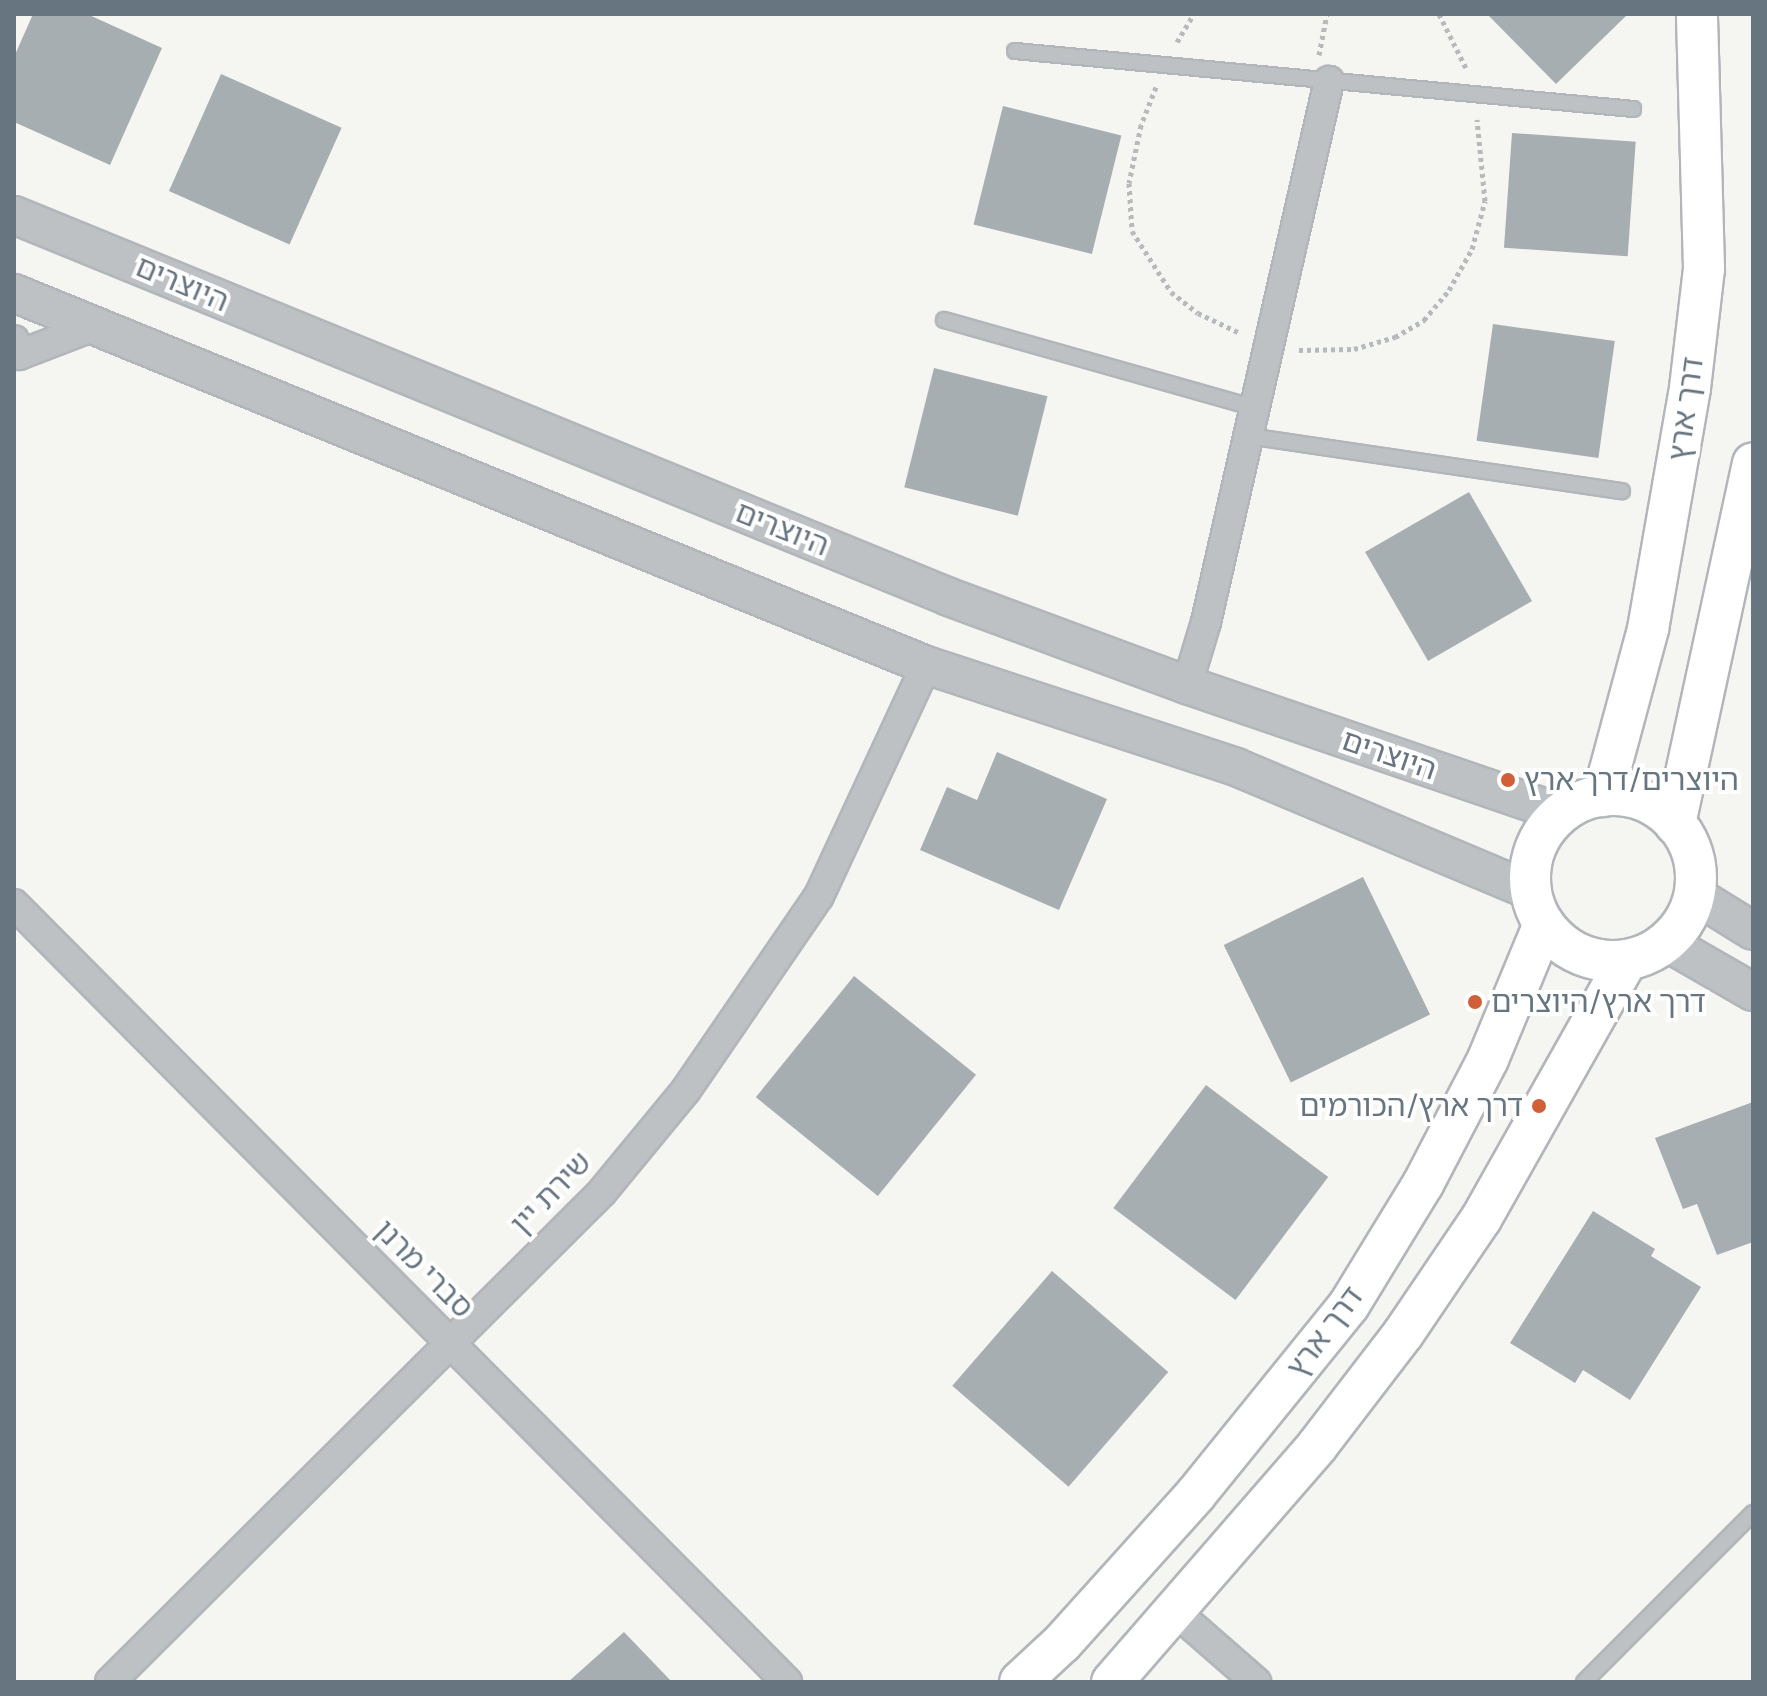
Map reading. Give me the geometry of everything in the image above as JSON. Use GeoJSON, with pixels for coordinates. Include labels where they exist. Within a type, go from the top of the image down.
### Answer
{"type":"FeatureCollection","features":[{"type":"Feature","properties":{"kind":"main road","name":"דרך ארץ"},"geometry":{"type":"LineString","coordinates":[[1603,796],[1648,629],[1690,388],[1704,268],[1697,14]]}},
{"type":"Feature","properties":{"kind":"main road"},"geometry":{"type":"LineString","coordinates":[[1675,824],[1753,463]]}},
{"type":"Feature","properties":{"kind":"main road"},"geometry":{"type":"LineString","coordinates":[[1603,796],[1643,801],[1675,824],[1693,857],[1695,895],[1679,929],[1666,942],[1627,960],[1587,957],[1555,938],[1537,907],[1536,848],[1561,813],[1603,796]]}},
{"type":"Feature","properties":{"kind":"main road","name":"דרך ארץ"},"geometry":{"type":"LineString","coordinates":[[1020,1682],[1196,1494],[1349,1305],[1423,1184],[1488,1059],[1537,907]]}},
{"type":"Feature","properties":{"kind":"main road"},"geometry":{"type":"LineString","coordinates":[[1112,1682],[1177,1613],[1403,1334],[1481,1219],[1627,960]]}},
{"type":"Feature","properties":{"kind":"street"},"geometry":{"type":"LineString","coordinates":[[1187,685],[1255,408],[1321,80]]}},
{"type":"Feature","properties":{"kind":"street","name":"היוצרים"},"geometry":{"type":"LineString","coordinates":[[14,215],[949,597],[1187,685],[1561,813]]}},
{"type":"Feature","properties":{"kind":"street"},"geometry":{"type":"LineString","coordinates":[[14,293],[926,665],[1236,767],[1537,907]]}},
{"type":"Feature","properties":{"kind":"street"},"geometry":{"type":"LineString","coordinates":[[16,354],[94,326]]}},
{"type":"Feature","properties":{"kind":"street","name":"שירת יין"},"geometry":{"type":"LineString","coordinates":[[110,1682],[602,1192],[754,997],[819,896],[926,665]]}},
{"type":"Feature","properties":{"kind":"street"},"geometry":{"type":"LineString","coordinates":[[1695,895],[1753,931]]}},
{"type":"Feature","properties":{"kind":"street","name":"סברי מרנן"},"geometry":{"type":"LineString","coordinates":[[14,904],[787,1682]]}},
{"type":"Feature","properties":{"kind":"street"},"geometry":{"type":"LineString","coordinates":[[1666,942],[1753,992]]}},
{"type":"Feature","properties":{"kind":"street"},"geometry":{"type":"LineString","coordinates":[[1177,1613],[1256,1682]]}},
{"type":"Feature","properties":{"kind":"lane"},"geometry":{"type":"LineString","coordinates":[[1015,51],[1633,109]]}},
{"type":"Feature","properties":{"kind":"lane"},"geometry":{"type":"LineString","coordinates":[[944,320],[1255,408]]}},
{"type":"Feature","properties":{"kind":"lane"},"geometry":{"type":"LineString","coordinates":[[1248,436],[1622,491]]}},
{"type":"Feature","properties":{"kind":"lane"},"geometry":{"type":"LineString","coordinates":[[1584,1682],[1753,1513]]}},
{"type":"Feature","properties":{"kind":"path"},"geometry":{"type":"LineString","coordinates":[[1194,14],[1164,65],[1141,125],[1129,183],[1132,231],[1171,292],[1198,313],[1269,344],[1307,351],[1368,345],[1424,320],[1449,290],[1472,249],[1485,201],[1474,95],[1463,54],[1439,14]]}},
{"type":"Feature","properties":{"kind":"path"},"geometry":{"type":"LineString","coordinates":[[1321,80],[1327,14]]}},
{"type":"Feature","properties":{"kind":"building"},"geometry":{"type":"Polygon","coordinates":[[[33,14],[87,14],[162,48],[110,165],[14,122],[14,57],[33,14]]]}},
{"type":"Feature","properties":{"kind":"building"},"geometry":{"type":"Polygon","coordinates":[[[1487,14],[1628,14],[1556,84],[1487,14]]]}},
{"type":"Feature","properties":{"kind":"building"},"geometry":{"type":"Polygon","coordinates":[[[221,74],[342,128],[290,245],[169,191],[221,74]]]}},
{"type":"Feature","properties":{"kind":"building"},"geometry":{"type":"Polygon","coordinates":[[[1003,106],[1121,136],[1092,254],[973,224],[1003,106]]]}},
{"type":"Feature","properties":{"kind":"building"},"geometry":{"type":"Polygon","coordinates":[[[1512,133],[1636,142],[1628,256],[1504,248],[1512,133]]]}},
{"type":"Feature","properties":{"kind":"building"},"geometry":{"type":"Polygon","coordinates":[[[1493,324],[1615,341],[1598,458],[1477,441],[1493,324]]]}},
{"type":"Feature","properties":{"kind":"building"},"geometry":{"type":"Polygon","coordinates":[[[934,368],[1048,396],[1018,516],[904,487],[934,368]]]}},
{"type":"Feature","properties":{"kind":"building"},"geometry":{"type":"Polygon","coordinates":[[[1469,492],[1532,601],[1428,661],[1365,552],[1469,492]]]}},
{"type":"Feature","properties":{"kind":"building"},"geometry":{"type":"Polygon","coordinates":[[[997,752],[1107,799],[1059,910],[920,850],[947,787],[977,800],[997,752]]]}},
{"type":"Feature","properties":{"kind":"building"},"geometry":{"type":"Polygon","coordinates":[[[1363,877],[1430,1015],[1291,1082],[1224,945],[1363,877]]]}},
{"type":"Feature","properties":{"kind":"building"},"geometry":{"type":"Polygon","coordinates":[[[854,976],[976,1075],[878,1196],[756,1097],[854,976]]]}},
{"type":"Feature","properties":{"kind":"building"},"geometry":{"type":"Polygon","coordinates":[[[1206,1085],[1328,1177],[1236,1300],[1113,1208],[1206,1085]]]}},
{"type":"Feature","properties":{"kind":"building"},"geometry":{"type":"Polygon","coordinates":[[[1753,1102],[1753,1242],[1717,1255],[1697,1204],[1683,1209],[1655,1138],[1753,1102]]]}},
{"type":"Feature","properties":{"kind":"building"},"geometry":{"type":"Polygon","coordinates":[[[1593,1211],[1655,1249],[1651,1256],[1701,1287],[1630,1400],[1583,1370],[1575,1383],[1510,1343],[1593,1211]]]}},
{"type":"Feature","properties":{"kind":"building"},"geometry":{"type":"Polygon","coordinates":[[[1052,1271],[1168,1372],[1069,1487],[952,1386],[1052,1271]]]}},
{"type":"Feature","properties":{"kind":"building"},"geometry":{"type":"Polygon","coordinates":[[[624,1632],[672,1682],[568,1682],[624,1632]]]}},
{"type":"Feature","properties":{"kind":"place","name":"היוצרים/דרך ארץ"},"geometry":{"type":"Point","coordinates":[1508,780]}},
{"type":"Feature","properties":{"kind":"place","name":"דרך ארץ/היוצרים"},"geometry":{"type":"Point","coordinates":[1475,1002]}},
{"type":"Feature","properties":{"kind":"place","name":"דרך ארץ/הכורמים"},"geometry":{"type":"Point","coordinates":[1539,1106]}}]}
